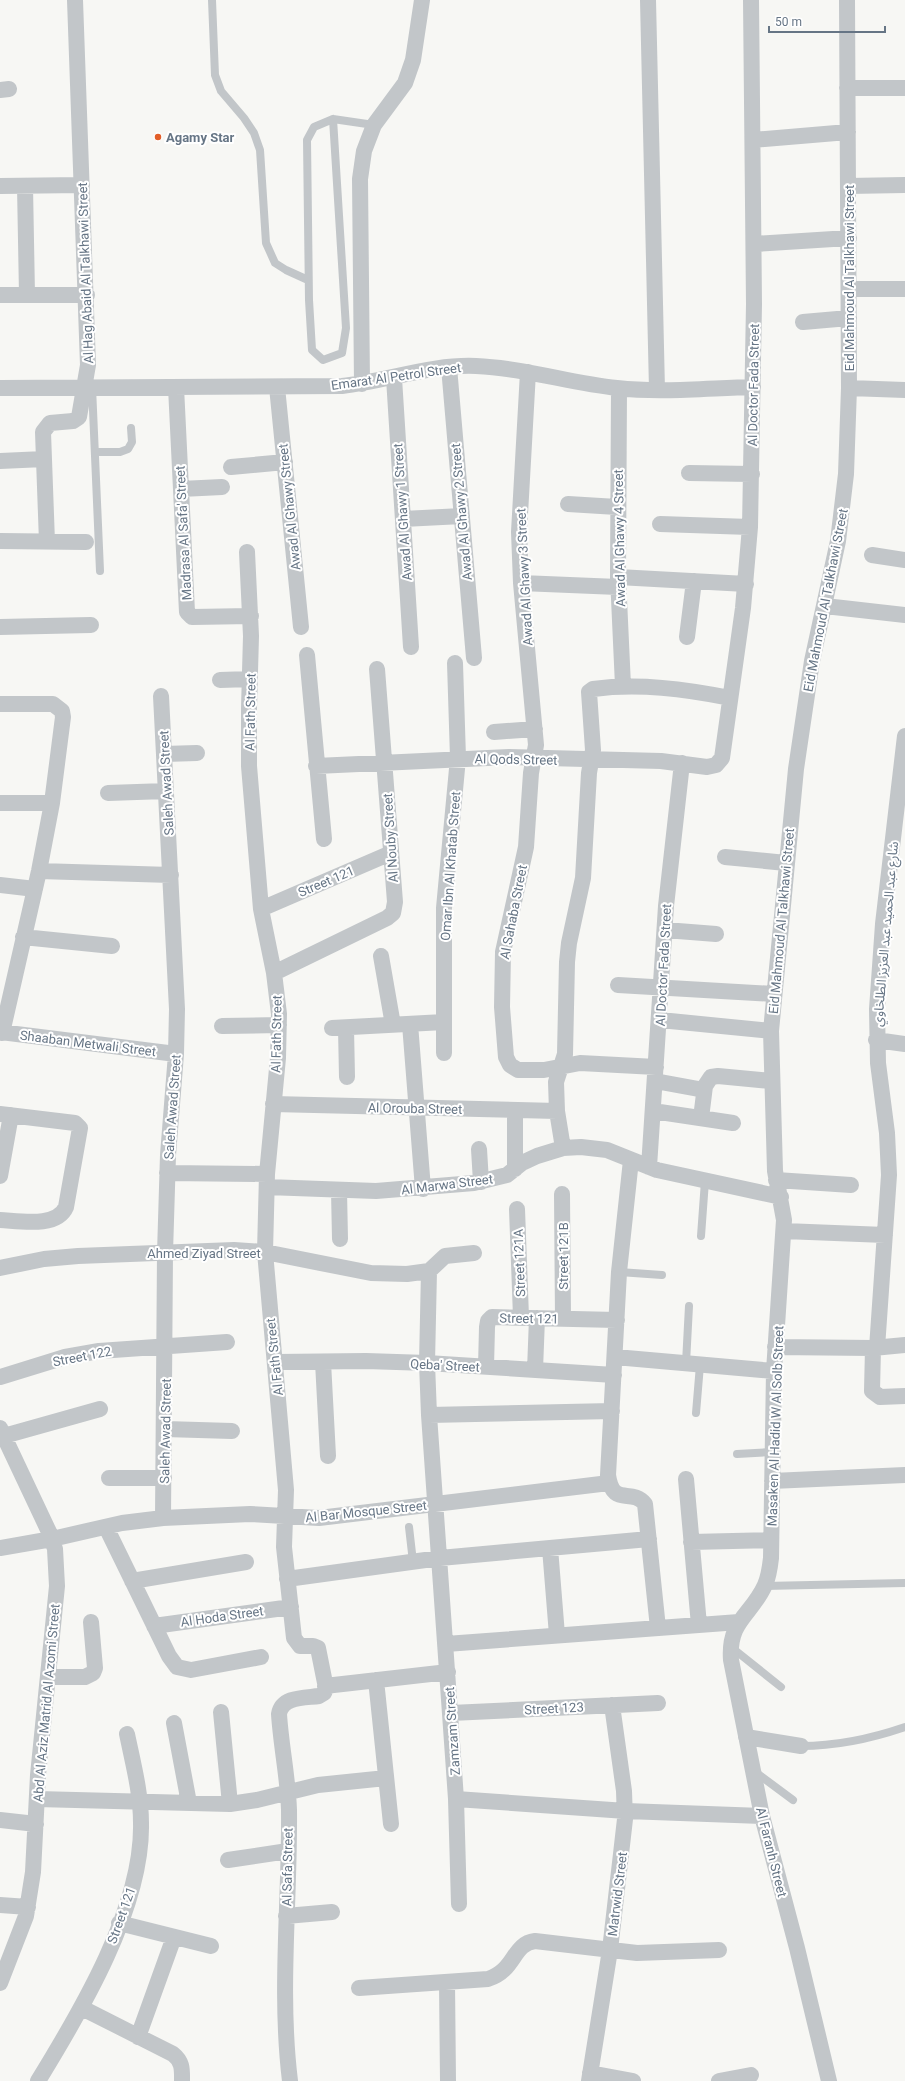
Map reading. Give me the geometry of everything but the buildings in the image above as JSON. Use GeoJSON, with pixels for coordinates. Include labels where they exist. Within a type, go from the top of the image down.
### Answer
{"type":"FeatureCollection","features":[{"type":"Feature","properties":{"kind":"street","name":"Al Hag Abaid Al Talkhawi Street"},"geometry":{"type":"LineString","coordinates":[[47,542],[43,436],[44,428],[54,422],[73,421],[79,417],[88,387],[87,295],[75,0]]}},
{"type":"Feature","properties":{"kind":"street"},"geometry":{"type":"LineString","coordinates":[[362,384],[360,179],[364,151],[374,125],[405,82],[413,60],[422,0]]}},
{"type":"Feature","properties":{"kind":"street"},"geometry":{"type":"LineString","coordinates":[[648,0],[657,390]]}},
{"type":"Feature","properties":{"kind":"street","name":"Al Doctor Fada Street"},"geometry":{"type":"LineString","coordinates":[[716,765],[723,753],[746,584],[750,527],[752,474],[754,244],[752,0]]}},
{"type":"Feature","properties":{"kind":"street","name":"Eid Mahmoud Al Talkhawi Street"},"geometry":{"type":"LineString","coordinates":[[781,1198],[776,1180],[771,1081],[771,1031],[774,994],[786,863],[801,729],[812,661],[825,606],[843,507],[846,474],[849,388],[847,0]]}},
{"type":"Feature","properties":{"kind":"street"},"geometry":{"type":"LineString","coordinates":[[847,88],[905,88]]}},
{"type":"Feature","properties":{"kind":"street"},"geometry":{"type":"LineString","coordinates":[[753,140],[848,132]]}},
{"type":"Feature","properties":{"kind":"street"},"geometry":{"type":"LineString","coordinates":[[0,186],[82,185]]}},
{"type":"Feature","properties":{"kind":"street"},"geometry":{"type":"LineString","coordinates":[[848,186],[905,185]]}},
{"type":"Feature","properties":{"kind":"street"},"geometry":{"type":"LineString","coordinates":[[25,186],[27,295]]}},
{"type":"Feature","properties":{"kind":"street"},"geometry":{"type":"LineString","coordinates":[[754,244],[848,238]]}},
{"type":"Feature","properties":{"kind":"street"},"geometry":{"type":"LineString","coordinates":[[849,289],[905,289]]}},
{"type":"Feature","properties":{"kind":"street"},"geometry":{"type":"LineString","coordinates":[[0,295],[87,295]]}},
{"type":"Feature","properties":{"kind":"street"},"geometry":{"type":"LineString","coordinates":[[803,322],[849,318]]}},
{"type":"Feature","properties":{"kind":"street","name":"Emarat Al Petrol Street"},"geometry":{"type":"LineString","coordinates":[[0,388],[277,387],[362,384],[394,378],[410,373],[449,367],[476,366],[528,372],[618,389],[657,390],[753,387]]}},
{"type":"Feature","properties":{"kind":"street","name":"Awad Al Ghawy 2 Street"},"geometry":{"type":"LineString","coordinates":[[449,367],[474,658]]}},
{"type":"Feature","properties":{"kind":"street","name":"Awad Al Ghawy 3 Street"},"geometry":{"type":"LineString","coordinates":[[528,372],[519,506],[521,583],[536,745],[533,758]]}},
{"type":"Feature","properties":{"kind":"street","name":"Awad Al Ghawy 1 Street"},"geometry":{"type":"LineString","coordinates":[[394,378],[411,647]]}},
{"type":"Feature","properties":{"kind":"street","name":"Madrasa Al Safa' Street"},"geometry":{"type":"LineString","coordinates":[[176,387],[187,612],[192,617],[251,616]]}},
{"type":"Feature","properties":{"kind":"street","name":"Awad Al Ghawy Street"},"geometry":{"type":"LineString","coordinates":[[277,387],[301,627]]}},
{"type":"Feature","properties":{"kind":"street"},"geometry":{"type":"LineString","coordinates":[[849,388],[905,390]]}},
{"type":"Feature","properties":{"kind":"street","name":"Awad Al Ghawy 4 Street"},"geometry":{"type":"LineString","coordinates":[[618,389],[618,582],[623,686]]}},
{"type":"Feature","properties":{"kind":"street"},"geometry":{"type":"LineString","coordinates":[[0,462],[44,460]]}},
{"type":"Feature","properties":{"kind":"street"},"geometry":{"type":"LineString","coordinates":[[231,467],[285,462]]}},
{"type":"Feature","properties":{"kind":"street"},"geometry":{"type":"LineString","coordinates":[[689,473],[752,474]]}},
{"type":"Feature","properties":{"kind":"street"},"geometry":{"type":"LineString","coordinates":[[181,489],[222,487]]}},
{"type":"Feature","properties":{"kind":"street"},"geometry":{"type":"LineString","coordinates":[[568,504],[617,507]]}},
{"type":"Feature","properties":{"kind":"street"},"geometry":{"type":"LineString","coordinates":[[403,519],[462,516]]}},
{"type":"Feature","properties":{"kind":"street"},"geometry":{"type":"LineString","coordinates":[[660,524],[750,527]]}},
{"type":"Feature","properties":{"kind":"street"},"geometry":{"type":"LineString","coordinates":[[0,542],[86,542]]}},
{"type":"Feature","properties":{"kind":"street","name":"Al Fath Street"},"geometry":{"type":"LineString","coordinates":[[247,552],[251,616],[249,766],[260,909],[274,973],[279,1025],[267,1181],[265,1252],[276,1362],[286,1490],[284,1547],[295,1642],[300,1646],[313,1646],[318,1648],[325,1686]]}},
{"type":"Feature","properties":{"kind":"street"},"geometry":{"type":"LineString","coordinates":[[872,555],[905,560]]}},
{"type":"Feature","properties":{"kind":"street"},"geometry":{"type":"LineString","coordinates":[[521,583],[694,581],[746,584]]}},
{"type":"Feature","properties":{"kind":"street"},"geometry":{"type":"LineString","coordinates":[[687,636],[694,581]]}},
{"type":"Feature","properties":{"kind":"street"},"geometry":{"type":"LineString","coordinates":[[825,606],[905,615]]}},
{"type":"Feature","properties":{"kind":"street"},"geometry":{"type":"LineString","coordinates":[[0,627],[91,625]]}},
{"type":"Feature","properties":{"kind":"street"},"geometry":{"type":"LineString","coordinates":[[307,655],[316,766],[324,839]]}},
{"type":"Feature","properties":{"kind":"street","name":"Omar Ibn Al Khatab Street"},"geometry":{"type":"LineString","coordinates":[[444,1053],[444,908],[458,758],[455,663]]}},
{"type":"Feature","properties":{"kind":"street","name":"Al Nouby Street"},"geometry":{"type":"LineString","coordinates":[[274,973],[387,918],[393,913],[395,902],[390,853],[377,669]]}},
{"type":"Feature","properties":{"kind":"street"},"geometry":{"type":"LineString","coordinates":[[220,680],[250,679]]}},
{"type":"Feature","properties":{"kind":"street"},"geometry":{"type":"LineString","coordinates":[[563,1148],[557,1112],[556,1082],[565,1054],[566,962],[583,878],[589,773],[593,750],[589,692],[593,688],[623,686],[671,688],[730,698]]}},
{"type":"Feature","properties":{"kind":"street","name":"Saleh Awad Street"},"geometry":{"type":"LineString","coordinates":[[161,696],[176,986],[176,1054],[167,1172],[165,1253],[165,1429],[163,1518]]}},
{"type":"Feature","properties":{"kind":"street"},"geometry":{"type":"LineString","coordinates":[[0,704],[48,704],[58,707],[63,717],[52,803],[39,871],[23,937],[6,980],[1,1033]]}},
{"type":"Feature","properties":{"kind":"street"},"geometry":{"type":"LineString","coordinates":[[494,732],[535,729]]}},
{"type":"Feature","properties":{"kind":"street","name":"شارع عبد الحميد عبد العزيز الطلخاوي"},"geometry":{"type":"LineString","coordinates":[[905,736],[883,924],[876,1040],[888,1154],[885,1235],[872,1391],[880,1397],[905,1396]]}},
{"type":"Feature","properties":{"kind":"street"},"geometry":{"type":"LineString","coordinates":[[164,754],[197,753]]}},
{"type":"Feature","properties":{"kind":"street","name":"Al Qods Street"},"geometry":{"type":"LineString","coordinates":[[316,766],[458,758],[533,758],[682,763],[707,767],[716,765]]}},
{"type":"Feature","properties":{"kind":"street","name":"Al Sahaba Street"},"geometry":{"type":"LineString","coordinates":[[533,758],[526,847],[503,952],[502,1008],[505,1051],[510,1065],[518,1070],[535,1071],[560,1066]]}},
{"type":"Feature","properties":{"kind":"street","name":"Al Doctor Fada Street"},"geometry":{"type":"LineString","coordinates":[[649,1167],[665,930],[682,763]]}},
{"type":"Feature","properties":{"kind":"street"},"geometry":{"type":"LineString","coordinates":[[108,793],[166,791]]}},
{"type":"Feature","properties":{"kind":"street"},"geometry":{"type":"LineString","coordinates":[[0,803],[52,803]]}},
{"type":"Feature","properties":{"kind":"street","name":"Street 121"},"geometry":{"type":"LineString","coordinates":[[260,909],[390,853]]}},
{"type":"Feature","properties":{"kind":"street"},"geometry":{"type":"LineString","coordinates":[[725,857],[786,863]]}},
{"type":"Feature","properties":{"kind":"street"},"geometry":{"type":"LineString","coordinates":[[39,871],[171,875]]}},
{"type":"Feature","properties":{"kind":"street"},"geometry":{"type":"LineString","coordinates":[[0,885],[34,889]]}},
{"type":"Feature","properties":{"kind":"street"},"geometry":{"type":"LineString","coordinates":[[665,930],[716,934]]}},
{"type":"Feature","properties":{"kind":"street"},"geometry":{"type":"LineString","coordinates":[[23,937],[112,946]]}},
{"type":"Feature","properties":{"kind":"street"},"geometry":{"type":"LineString","coordinates":[[381,956],[393,1025]]}},
{"type":"Feature","properties":{"kind":"street"},"geometry":{"type":"LineString","coordinates":[[618,985],[774,994]]}},
{"type":"Feature","properties":{"kind":"street"},"geometry":{"type":"LineString","coordinates":[[660,1020],[771,1031]]}},
{"type":"Feature","properties":{"kind":"street"},"geometry":{"type":"LineString","coordinates":[[347,1077],[339,1028],[444,1022]]}},
{"type":"Feature","properties":{"kind":"street"},"geometry":{"type":"LineString","coordinates":[[410,1024],[423,1189]]}},
{"type":"Feature","properties":{"kind":"street"},"geometry":{"type":"LineString","coordinates":[[222,1026],[279,1025]]}},
{"type":"Feature","properties":{"kind":"street","name":"Shaaban Metwali Street"},"geometry":{"type":"LineString","coordinates":[[1,1033],[176,1054]]}},
{"type":"Feature","properties":{"kind":"street"},"geometry":{"type":"LineString","coordinates":[[876,1040],[905,1044]]}},
{"type":"Feature","properties":{"kind":"street"},"geometry":{"type":"LineString","coordinates":[[560,1066],[573,1063],[587,1063],[656,1074],[704,1090]]}},
{"type":"Feature","properties":{"kind":"street"},"geometry":{"type":"LineString","coordinates":[[701,1118],[706,1082],[714,1076],[771,1081]]}},
{"type":"Feature","properties":{"kind":"street","name":"Al Orouba Street"},"geometry":{"type":"LineString","coordinates":[[273,1104],[557,1112]]}},
{"type":"Feature","properties":{"kind":"street"},"geometry":{"type":"LineString","coordinates":[[515,1110],[515,1169]]}},
{"type":"Feature","properties":{"kind":"street"},"geometry":{"type":"LineString","coordinates":[[653,1111],[733,1123]]}},
{"type":"Feature","properties":{"kind":"street"},"geometry":{"type":"LineString","coordinates":[[0,1176],[6,1114],[75,1123],[78,1125],[79,1132],[66,1207],[60,1216],[50,1221],[0,1220]]}},
{"type":"Feature","properties":{"kind":"street","name":"Al Marwa Street"},"geometry":{"type":"LineString","coordinates":[[167,1172],[267,1181],[339,1191],[423,1189],[481,1182],[507,1175],[529,1159],[563,1148],[594,1148],[613,1153],[649,1167],[781,1198]]}},
{"type":"Feature","properties":{"kind":"street"},"geometry":{"type":"LineString","coordinates":[[479,1149],[481,1182]]}},
{"type":"Feature","properties":{"kind":"street"},"geometry":{"type":"LineString","coordinates":[[631,1160],[619,1272],[608,1466],[609,1483],[616,1494],[622,1497],[635,1496],[641,1499],[645,1504],[658,1628]]}},
{"type":"Feature","properties":{"kind":"street"},"geometry":{"type":"LineString","coordinates":[[776,1180],[851,1185]]}},
{"type":"Feature","properties":{"kind":"street"},"geometry":{"type":"LineString","coordinates":[[339,1191],[340,1240]]}},
{"type":"Feature","properties":{"kind":"street","name":"Street 121B"},"geometry":{"type":"LineString","coordinates":[[562,1194],[563,1319]]}},
{"type":"Feature","properties":{"kind":"street","name":"Masaken Al Hadid W Al Solb Street"},"geometry":{"type":"LineString","coordinates":[[739,1622],[764,1586],[769,1572],[775,1347],[784,1230],[781,1198]]}},
{"type":"Feature","properties":{"kind":"street","name":"Street 121A"},"geometry":{"type":"LineString","coordinates":[[517,1209],[520,1317]]}},
{"type":"Feature","properties":{"kind":"street"},"geometry":{"type":"LineString","coordinates":[[784,1230],[885,1235]]}},
{"type":"Feature","properties":{"kind":"street","name":"Ahmed Ziyad Street"},"geometry":{"type":"LineString","coordinates":[[0,1268],[44,1259],[78,1256],[234,1250],[265,1252],[371,1273],[407,1274],[429,1271]]}},
{"type":"Feature","properties":{"kind":"street"},"geometry":{"type":"LineString","coordinates":[[429,1271],[445,1256],[474,1253]]}},
{"type":"Feature","properties":{"kind":"street","name":"Zamzam Street"},"geometry":{"type":"LineString","coordinates":[[429,1271],[427,1363],[429,1415],[456,1799],[459,1904]]}},
{"type":"Feature","properties":{"kind":"street","name":"Street 121"},"geometry":{"type":"LineString","coordinates":[[486,1367],[487,1327],[490,1319],[495,1316],[617,1320]]}},
{"type":"Feature","properties":{"kind":"street"},"geometry":{"type":"LineString","coordinates":[[535,1370],[537,1318]]}},
{"type":"Feature","properties":{"kind":"street","name":"Street 122"},"geometry":{"type":"LineString","coordinates":[[0,1377],[65,1357],[99,1351],[227,1342]]}},
{"type":"Feature","properties":{"kind":"street"},"geometry":{"type":"LineString","coordinates":[[775,1347],[875,1348],[905,1345]]}},
{"type":"Feature","properties":{"kind":"street"},"geometry":{"type":"LineString","coordinates":[[615,1357],[774,1371]]}},
{"type":"Feature","properties":{"kind":"street","name":"Qeba' Street"},"geometry":{"type":"LineString","coordinates":[[276,1362],[427,1363],[614,1374]]}},
{"type":"Feature","properties":{"kind":"street"},"geometry":{"type":"LineString","coordinates":[[323,1362],[328,1456]]}},
{"type":"Feature","properties":{"kind":"street"},"geometry":{"type":"LineString","coordinates":[[1,1434],[100,1410]]}},
{"type":"Feature","properties":{"kind":"street"},"geometry":{"type":"LineString","coordinates":[[429,1415],[612,1411]]}},
{"type":"Feature","properties":{"kind":"street"},"geometry":{"type":"LineString","coordinates":[[165,1429],[232,1431]]}},
{"type":"Feature","properties":{"kind":"street","name":"Abd Al Aziz Matrid Al Azomi Street"},"geometry":{"type":"LineString","coordinates":[[0,1983],[20,1937],[28,1906],[33,1872],[37,1799],[57,1586],[57,1567],[52,1539],[44,1518],[1,1434]]}},
{"type":"Feature","properties":{"kind":"street"},"geometry":{"type":"LineString","coordinates":[[772,1481],[905,1475]]}},
{"type":"Feature","properties":{"kind":"street"},"geometry":{"type":"LineString","coordinates":[[109,1478],[164,1478]]}},
{"type":"Feature","properties":{"kind":"street"},"geometry":{"type":"LineString","coordinates":[[686,1479],[699,1625]]}},
{"type":"Feature","properties":{"kind":"street","name":"Al Bar Mosque Street"},"geometry":{"type":"LineString","coordinates":[[0,1548],[52,1539],[106,1527],[163,1518],[250,1514],[285,1517],[330,1517],[609,1483]]}},
{"type":"Feature","properties":{"kind":"street"},"geometry":{"type":"LineString","coordinates":[[106,1527],[172,1662],[183,1670],[190,1670],[261,1657]]}},
{"type":"Feature","properties":{"kind":"street"},"geometry":{"type":"LineString","coordinates":[[287,1579],[440,1558],[649,1539]]}},
{"type":"Feature","properties":{"kind":"street"},"geometry":{"type":"LineString","coordinates":[[691,1542],[771,1540]]}},
{"type":"Feature","properties":{"kind":"street"},"geometry":{"type":"LineString","coordinates":[[550,1548],[557,1635]]}},
{"type":"Feature","properties":{"kind":"street"},"geometry":{"type":"LineString","coordinates":[[132,1581],[246,1562]]}},
{"type":"Feature","properties":{"kind":"street","name":"Al Hoda Street"},"geometry":{"type":"LineString","coordinates":[[154,1626],[290,1607]]}},
{"type":"Feature","properties":{"kind":"street"},"geometry":{"type":"LineString","coordinates":[[48,1677],[85,1677],[93,1673],[95,1665],[91,1622]]}},
{"type":"Feature","properties":{"kind":"street"},"geometry":{"type":"LineString","coordinates":[[446,1644],[739,1622]]}},
{"type":"Feature","properties":{"kind":"street","name":"Al Faranh Street"},"geometry":{"type":"LineString","coordinates":[[739,1622],[733,1634],[730,1647],[731,1660],[746,1737],[762,1816],[797,1948],[829,2081]]}},
{"type":"Feature","properties":{"kind":"street"},"geometry":{"type":"LineString","coordinates":[[325,1686],[448,1672]]}},
{"type":"Feature","properties":{"kind":"street"},"geometry":{"type":"LineString","coordinates":[[376,1680],[391,1824]]}},
{"type":"Feature","properties":{"kind":"street","name":"Al Safa Street"},"geometry":{"type":"LineString","coordinates":[[290,2081],[287,2043],[286,1916],[288,1792],[280,1710],[288,1701],[322,1695],[325,1691],[325,1686]]}},
{"type":"Feature","properties":{"kind":"street","name":"Street 123"},"geometry":{"type":"LineString","coordinates":[[450,1713],[658,1704]]}},
{"type":"Feature","properties":{"kind":"street","name":"Matrwid Street"},"geometry":{"type":"LineString","coordinates":[[590,2077],[610,1950],[626,1811],[612,1705]]}},
{"type":"Feature","properties":{"kind":"street"},"geometry":{"type":"LineString","coordinates":[[221,1712],[230,1804]]}},
{"type":"Feature","properties":{"kind":"street"},"geometry":{"type":"LineString","coordinates":[[174,1722],[189,1803]]}},
{"type":"Feature","properties":{"kind":"street","name":"Street 121"},"geometry":{"type":"LineString","coordinates":[[38,2081],[82,2008],[133,1887],[141,1838],[140,1803],[127,1734]]}},
{"type":"Feature","properties":{"kind":"street"},"geometry":{"type":"LineString","coordinates":[[746,1737],[801,1746]]}},
{"type":"Feature","properties":{"kind":"street"},"geometry":{"type":"LineString","coordinates":[[37,1799],[140,1803],[230,1804],[257,1800],[318,1784],[386,1778]]}},
{"type":"Feature","properties":{"kind":"street"},"geometry":{"type":"LineString","coordinates":[[456,1799],[626,1811],[762,1816]]}},
{"type":"Feature","properties":{"kind":"street"},"geometry":{"type":"LineString","coordinates":[[0,1820],[36,1824]]}},
{"type":"Feature","properties":{"kind":"street"},"geometry":{"type":"LineString","coordinates":[[228,1860],[288,1851]]}},
{"type":"Feature","properties":{"kind":"street"},"geometry":{"type":"LineString","coordinates":[[0,1905],[28,1906]]}},
{"type":"Feature","properties":{"kind":"street"},"geometry":{"type":"LineString","coordinates":[[286,1916],[332,1912]]}},
{"type":"Feature","properties":{"kind":"street"},"geometry":{"type":"LineString","coordinates":[[119,1923],[211,1946]]}},
{"type":"Feature","properties":{"kind":"street"},"geometry":{"type":"LineString","coordinates":[[138,2036],[174,1937]]}},
{"type":"Feature","properties":{"kind":"street"},"geometry":{"type":"LineString","coordinates":[[359,1988],[447,1982],[496,1976],[509,1965],[517,1952],[528,1942],[535,1941],[610,1950],[665,1953],[719,1950]]}},
{"type":"Feature","properties":{"kind":"street"},"geometry":{"type":"LineString","coordinates":[[447,1982],[448,2081]]}},
{"type":"Feature","properties":{"kind":"street"},"geometry":{"type":"LineString","coordinates":[[82,2008],[178,2058],[182,2068],[182,2081]]}},
{"type":"Feature","properties":{"kind":"street"},"geometry":{"type":"LineString","coordinates":[[719,2081],[751,2075]]}},
{"type":"Feature","properties":{"kind":"street"},"geometry":{"type":"LineString","coordinates":[[590,2077],[633,2081]]}},
{"type":"Feature","properties":{"kind":"lane"},"geometry":{"type":"LineString","coordinates":[[212,0],[215,75],[221,91],[250,128],[260,150],[266,243],[275,263],[308,280]]}},
{"type":"Feature","properties":{"kind":"lane"},"geometry":{"type":"LineString","coordinates":[[333,119],[346,328],[342,353],[324,360],[312,350],[308,280],[307,140],[314,126],[333,119],[374,125]]}},
{"type":"Feature","properties":{"kind":"lane"},"geometry":{"type":"LineString","coordinates":[[88,387],[95,452],[100,571]]}},
{"type":"Feature","properties":{"kind":"lane"},"geometry":{"type":"LineString","coordinates":[[95,452],[124,451],[128,449],[132,442],[131,428]]}},
{"type":"Feature","properties":{"kind":"lane"},"geometry":{"type":"LineString","coordinates":[[701,1236],[705,1181]]}},
{"type":"Feature","properties":{"kind":"lane"},"geometry":{"type":"LineString","coordinates":[[619,1272],[662,1275]]}},
{"type":"Feature","properties":{"kind":"lane"},"geometry":{"type":"LineString","coordinates":[[689,1306],[696,1413]]}},
{"type":"Feature","properties":{"kind":"lane"},"geometry":{"type":"LineString","coordinates":[[737,1454],[772,1452]]}},
{"type":"Feature","properties":{"kind":"lane"},"geometry":{"type":"LineString","coordinates":[[409,1527],[413,1562]]}},
{"type":"Feature","properties":{"kind":"lane"},"geometry":{"type":"LineString","coordinates":[[764,1586],[905,1583]]}},
{"type":"Feature","properties":{"kind":"lane"},"geometry":{"type":"LineString","coordinates":[[730,1647],[781,1688]]}},
{"type":"Feature","properties":{"kind":"lane"},"geometry":{"type":"LineString","coordinates":[[801,1746],[828,1746],[850,1743],[869,1739],[905,1727]]}},
{"type":"Feature","properties":{"kind":"lane"},"geometry":{"type":"LineString","coordinates":[[753,1771],[794,1800]]}},
{"type":"Feature","properties":{"kind":"place","name":"Agamy Star"},"geometry":{"type":"Point","coordinates":[158,137]}}]}
